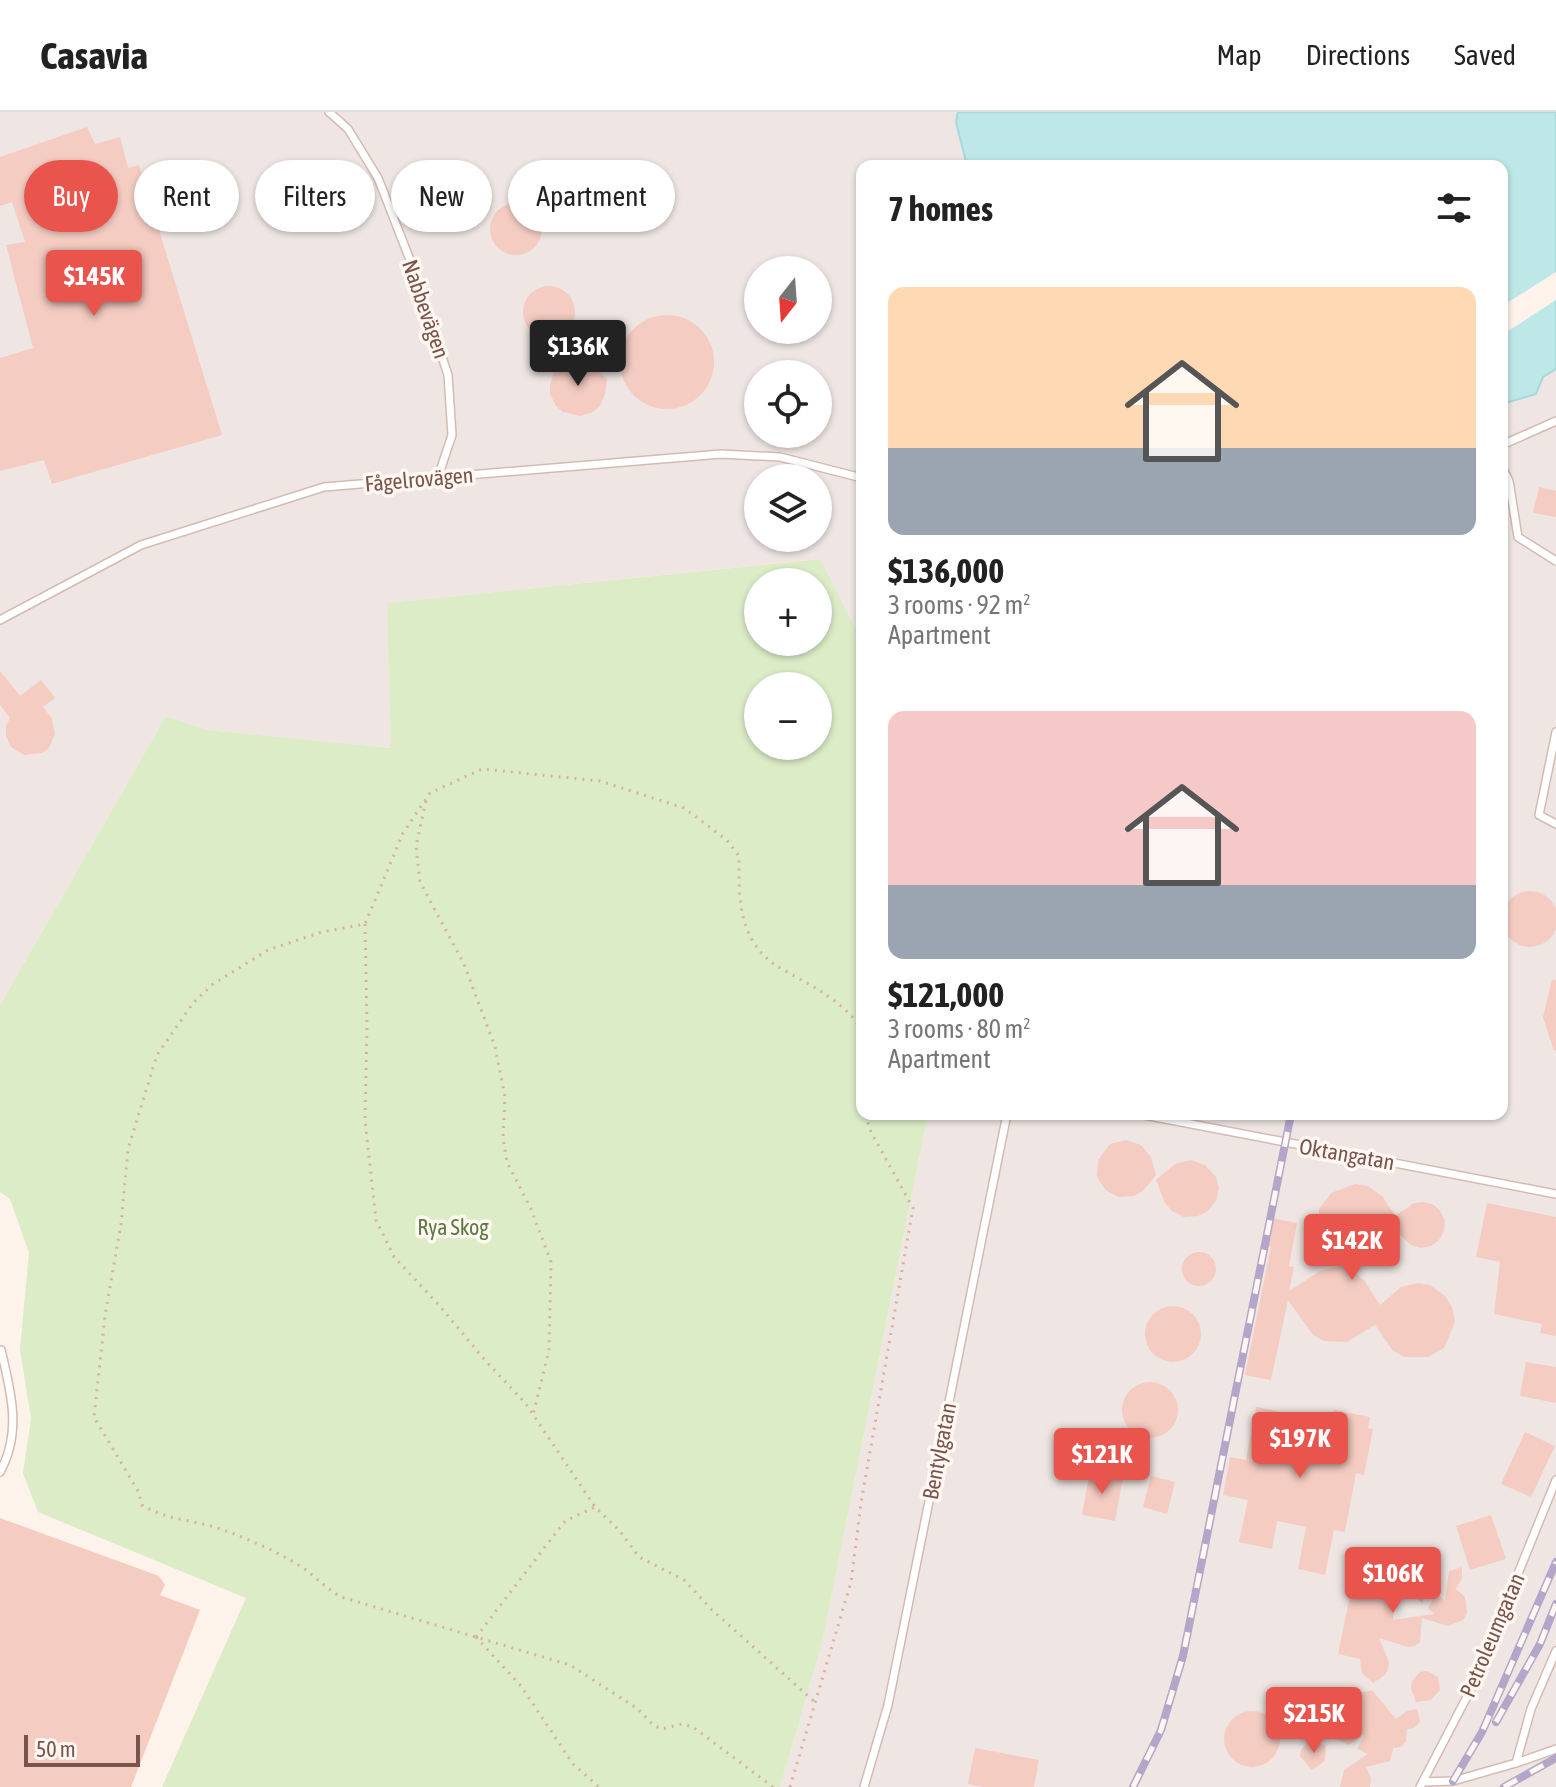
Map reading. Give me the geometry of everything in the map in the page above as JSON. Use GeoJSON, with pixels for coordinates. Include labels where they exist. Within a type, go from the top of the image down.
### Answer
{"type":"FeatureCollection","features":[{"type":"Feature","properties":{"kind":"lane","name":"Nabbevägen"},"geometry":{"type":"LineString","coordinates":[[329,112],[348,129],[378,178],[410,260],[448,375],[452,435],[438,477]]}},
{"type":"Feature","properties":{"kind":"lane"},"geometry":{"type":"LineString","coordinates":[[1508,442],[1556,421]]}},
{"type":"Feature","properties":{"kind":"lane","name":"Fågelrovägen"},"geometry":{"type":"LineString","coordinates":[[0,620],[141,545],[324,487],[721,454],[780,457],[856,476]]}},
{"type":"Feature","properties":{"kind":"lane"},"geometry":{"type":"LineString","coordinates":[[1508,479],[1518,537],[1556,561]]}},
{"type":"Feature","properties":{"kind":"lane"},"geometry":{"type":"LineString","coordinates":[[1556,732],[1539,815],[1556,824]]}},
{"type":"Feature","properties":{"kind":"lane","name":"Bentylgatan"},"geometry":{"type":"LineString","coordinates":[[864,1787],[888,1705],[1006,1120]]}},
{"type":"Feature","properties":{"kind":"lane","name":"Oktangatan"},"geometry":{"type":"LineString","coordinates":[[1170,1120],[1556,1194]]}},
{"type":"Feature","properties":{"kind":"lane"},"geometry":{"type":"LineString","coordinates":[[0,1472],[10,1451],[14,1428],[12,1394],[1,1350]]}},
{"type":"Feature","properties":{"kind":"lane","name":"Petroleumgatan"},"geometry":{"type":"LineString","coordinates":[[1421,1785],[1472,1687],[1556,1480]]}},
{"type":"Feature","properties":{"kind":"lane"},"geometry":{"type":"LineString","coordinates":[[1516,1763],[1531,1709],[1556,1651]]}},
{"type":"Feature","properties":{"kind":"lane"},"geometry":{"type":"LineString","coordinates":[[1421,1785],[1453,1781],[1556,1749]]}},
{"type":"Feature","properties":{"kind":"path"},"geometry":{"type":"LineString","coordinates":[[816,1703],[711,1609],[684,1580],[639,1557],[619,1530],[595,1507],[533,1415],[394,1257],[376,1220],[365,1120],[365,924],[403,833],[430,793],[482,769],[600,781],[684,808],[727,840],[739,856],[739,905],[749,936],[773,963],[830,997],[856,1020]]}},
{"type":"Feature","properties":{"kind":"path"},"geometry":{"type":"LineString","coordinates":[[426,800],[416,846],[420,882],[464,964],[495,1047],[505,1097],[503,1138],[507,1162],[531,1209],[551,1262],[549,1350],[533,1415]]}},
{"type":"Feature","properties":{"kind":"path"},"geometry":{"type":"LineString","coordinates":[[365,924],[322,932],[268,950],[213,984],[193,1003],[157,1055],[128,1149],[121,1224],[105,1316],[94,1417],[138,1491],[142,1505],[154,1513],[224,1530],[261,1546],[305,1570],[325,1588],[341,1597],[570,1665],[638,1709],[653,1725],[662,1729],[682,1724],[693,1727],[773,1787]]}},
{"type":"Feature","properties":{"kind":"path"},"geometry":{"type":"LineString","coordinates":[[790,1787],[851,1582],[861,1503],[913,1208],[867,1120]]}},
{"type":"Feature","properties":{"kind":"path"},"geometry":{"type":"LineString","coordinates":[[476,1637],[565,1521],[595,1507]]}},
{"type":"Feature","properties":{"kind":"path"},"geometry":{"type":"LineString","coordinates":[[476,1637],[521,1686],[573,1764],[599,1787]]}},
{"type":"Feature","properties":{"kind":"shaded area"},"geometry":{"type":"Polygon","coordinates":[[[0,112],[958,112],[956,122],[966,160],[856,160],[856,630],[832,584],[832,568],[824,568],[819,559],[388,603],[392,748],[208,730],[166,716],[0,1005],[0,112]]]}},
{"type":"Feature","properties":{"kind":"shaded area"},"geometry":{"type":"Polygon","coordinates":[[[1556,369],[1556,1787],[780,1787],[822,1644],[927,1120],[1508,1120],[1508,402],[1536,394],[1543,377],[1556,369]]]}},
{"type":"Feature","properties":{"kind":"green space","name":"Rya Skog"},"geometry":{"type":"Polygon","coordinates":[[[820,559],[825,568],[744,568],[744,656],[832,656],[832,583],[856,630],[856,1120],[927,1120],[822,1644],[780,1787],[162,1787],[246,1598],[38,1512],[23,1473],[31,1419],[20,1349],[29,1253],[10,1199],[0,1192],[0,1005],[166,716],[208,730],[391,748],[387,603],[820,559]]]}},
{"type":"Feature","properties":{"kind":"water"},"geometry":{"type":"Polygon","coordinates":[[[958,112],[1556,112],[1556,369],[1543,377],[1536,394],[1508,402],[1508,160],[966,160],[956,122],[958,112]]]}},
{"type":"Feature","properties":{"kind":"pier"},"geometry":{"type":"Polygon","coordinates":[[[1556,272],[1556,300],[1508,331],[1508,302],[1556,272]]]}},
{"type":"Feature","properties":{"kind":"building"},"geometry":{"type":"Polygon","coordinates":[[[87,127],[95,144],[120,137],[128,168],[134,166],[134,232],[160,232],[222,435],[52,484],[44,460],[0,471],[0,358],[33,348],[6,245],[25,242],[12,202],[0,206],[0,157],[87,127]]]}},
{"type":"Feature","properties":{"kind":"building"},"geometry":{"type":"Polygon","coordinates":[[[506,205],[508,232],[541,232],[540,239],[526,253],[506,253],[492,239],[492,219],[506,205]]]}},
{"type":"Feature","properties":{"kind":"building"},"geometry":{"type":"Polygon","coordinates":[[[549,286],[567,294],[575,312],[567,330],[549,338],[531,330],[523,312],[531,294],[549,286]]]}},
{"type":"Feature","properties":{"kind":"building"},"geometry":{"type":"Polygon","coordinates":[[[667,315],[685,318],[701,328],[711,344],[714,362],[711,380],[701,396],[685,406],[667,409],[649,406],[633,396],[623,380],[620,362],[623,344],[633,328],[649,318],[667,315]]]}},
{"type":"Feature","properties":{"kind":"building"},"geometry":{"type":"Polygon","coordinates":[[[573,361],[591,363],[607,379],[600,406],[580,416],[563,412],[550,394],[554,372],[573,361]]]}},
{"type":"Feature","properties":{"kind":"building"},"geometry":{"type":"Polygon","coordinates":[[[1539,487],[1556,491],[1556,517],[1533,513],[1539,487]]]}},
{"type":"Feature","properties":{"kind":"building"},"geometry":{"type":"Polygon","coordinates":[[[0,671],[20,696],[41,680],[55,698],[43,707],[52,719],[55,734],[49,748],[42,753],[24,755],[11,747],[6,736],[10,718],[0,705],[0,671]]]}},
{"type":"Feature","properties":{"kind":"building"},"geometry":{"type":"Polygon","coordinates":[[[1519,893],[1541,893],[1556,908],[1556,930],[1541,945],[1519,945],[1508,936],[1508,902],[1519,893]]]}},
{"type":"Feature","properties":{"kind":"building"},"geometry":{"type":"Polygon","coordinates":[[[1552,980],[1556,980],[1554,1051],[1543,1017],[1552,980]]]}},
{"type":"Feature","properties":{"kind":"building"},"geometry":{"type":"Polygon","coordinates":[[[1126,1140],[1141,1145],[1151,1157],[1156,1175],[1143,1191],[1134,1196],[1119,1197],[1101,1184],[1097,1176],[1098,1160],[1110,1144],[1126,1140]]]}},
{"type":"Feature","properties":{"kind":"building"},"geometry":{"type":"Polygon","coordinates":[[[1191,1160],[1205,1165],[1216,1177],[1219,1188],[1216,1201],[1208,1211],[1198,1216],[1184,1217],[1165,1203],[1156,1180],[1175,1164],[1191,1160]]]}},
{"type":"Feature","properties":{"kind":"building"},"geometry":{"type":"Polygon","coordinates":[[[1355,1184],[1368,1186],[1383,1197],[1395,1216],[1414,1203],[1424,1202],[1434,1205],[1441,1212],[1445,1221],[1444,1231],[1431,1246],[1421,1248],[1411,1245],[1391,1227],[1382,1249],[1348,1269],[1364,1280],[1380,1305],[1401,1287],[1418,1283],[1430,1285],[1445,1296],[1452,1307],[1455,1322],[1444,1348],[1428,1357],[1405,1357],[1393,1351],[1375,1325],[1347,1342],[1324,1341],[1313,1335],[1288,1300],[1271,1380],[1245,1375],[1271,1247],[1267,1246],[1272,1218],[1297,1223],[1289,1266],[1294,1267],[1289,1291],[1320,1271],[1342,1266],[1319,1235],[1319,1209],[1331,1193],[1355,1184]]]}},
{"type":"Feature","properties":{"kind":"building"},"geometry":{"type":"Polygon","coordinates":[[[1487,1203],[1556,1217],[1556,1336],[1540,1333],[1542,1324],[1494,1314],[1500,1262],[1476,1257],[1487,1203]]]}},
{"type":"Feature","properties":{"kind":"building"},"geometry":{"type":"Polygon","coordinates":[[[1199,1252],[1211,1257],[1216,1269],[1211,1281],[1199,1286],[1187,1281],[1182,1269],[1187,1257],[1199,1252]]]}},
{"type":"Feature","properties":{"kind":"building"},"geometry":{"type":"Polygon","coordinates":[[[1173,1306],[1193,1314],[1201,1334],[1193,1354],[1173,1362],[1153,1354],[1145,1334],[1153,1314],[1173,1306]]]}},
{"type":"Feature","properties":{"kind":"building"},"geometry":{"type":"Polygon","coordinates":[[[1526,1362],[1556,1367],[1556,1403],[1520,1396],[1526,1362]]]}},
{"type":"Feature","properties":{"kind":"building"},"geometry":{"type":"Polygon","coordinates":[[[1150,1382],[1170,1390],[1178,1410],[1170,1430],[1150,1438],[1130,1430],[1122,1410],[1130,1390],[1150,1382]]]}},
{"type":"Feature","properties":{"kind":"building"},"geometry":{"type":"Polygon","coordinates":[[[1256,1407],[1277,1411],[1275,1419],[1330,1429],[1334,1410],[1370,1417],[1368,1428],[1373,1429],[1364,1475],[1356,1473],[1345,1532],[1334,1530],[1325,1575],[1298,1569],[1306,1527],[1277,1521],[1272,1549],[1239,1542],[1248,1500],[1223,1495],[1230,1457],[1246,1460],[1256,1407]]]}},
{"type":"Feature","properties":{"kind":"building"},"geometry":{"type":"Polygon","coordinates":[[[1525,1432],[1555,1446],[1531,1497],[1501,1484],[1525,1432]]]}},
{"type":"Feature","properties":{"kind":"building"},"geometry":{"type":"Polygon","coordinates":[[[1090,1471],[1123,1477],[1115,1521],[1082,1515],[1090,1471]]]}},
{"type":"Feature","properties":{"kind":"building"},"geometry":{"type":"Polygon","coordinates":[[[1151,1476],[1175,1482],[1167,1514],[1143,1507],[1151,1476]]]}},
{"type":"Feature","properties":{"kind":"building"},"geometry":{"type":"Polygon","coordinates":[[[1491,1515],[1506,1559],[1470,1570],[1456,1526],[1491,1515]]]}},
{"type":"Feature","properties":{"kind":"building"},"geometry":{"type":"Polygon","coordinates":[[[0,1518],[159,1576],[165,1585],[160,1595],[200,1610],[131,1787],[0,1787],[0,1518]]]}},
{"type":"Feature","properties":{"kind":"building"},"geometry":{"type":"Polygon","coordinates":[[[1414,1558],[1422,1559],[1426,1565],[1420,1579],[1425,1583],[1423,1604],[1397,1581],[1393,1620],[1434,1614],[1428,1608],[1436,1593],[1445,1601],[1449,1571],[1462,1567],[1462,1578],[1456,1589],[1465,1597],[1467,1613],[1463,1620],[1448,1626],[1422,1618],[1420,1642],[1415,1646],[1408,1647],[1379,1638],[1389,1662],[1385,1675],[1373,1683],[1362,1673],[1360,1659],[1338,1654],[1355,1571],[1382,1576],[1388,1573],[1378,1565],[1393,1569],[1398,1566],[1398,1571],[1405,1573],[1414,1558]]]}},
{"type":"Feature","properties":{"kind":"building"},"geometry":{"type":"Polygon","coordinates":[[[1427,1671],[1438,1677],[1440,1690],[1431,1700],[1416,1702],[1412,1681],[1420,1672],[1427,1671]]]}},
{"type":"Feature","properties":{"kind":"building"},"geometry":{"type":"Polygon","coordinates":[[[1372,1690],[1396,1719],[1407,1711],[1417,1709],[1420,1722],[1414,1728],[1407,1729],[1406,1741],[1401,1747],[1393,1748],[1390,1761],[1366,1767],[1371,1778],[1370,1787],[1340,1787],[1344,1770],[1368,1754],[1357,1749],[1365,1734],[1349,1745],[1340,1741],[1334,1727],[1334,1712],[1347,1696],[1372,1690]]]}},
{"type":"Feature","properties":{"kind":"building"},"geometry":{"type":"Polygon","coordinates":[[[1252,1711],[1272,1719],[1280,1739],[1272,1759],[1252,1767],[1232,1759],[1224,1739],[1232,1719],[1252,1711]]]}},
{"type":"Feature","properties":{"kind":"building"},"geometry":{"type":"Polygon","coordinates":[[[1308,1742],[1326,1745],[1325,1761],[1312,1770],[1300,1756],[1308,1742]]]}},
{"type":"Feature","properties":{"kind":"building"},"geometry":{"type":"Polygon","coordinates":[[[975,1748],[1039,1760],[1034,1787],[968,1784],[975,1748]]]}},
{"type":"Feature","properties":{"kind":"railway"},"geometry":{"type":"LineString","coordinates":[[1133,1787],[1161,1730],[1183,1656],[1290,1120]]}},
{"type":"Feature","properties":{"kind":"railway"},"geometry":{"type":"LineString","coordinates":[[1453,1781],[1482,1732],[1556,1562]]}},
{"type":"Feature","properties":{"kind":"railway"},"geometry":{"type":"LineString","coordinates":[[1496,1722],[1540,1644],[1556,1604]]}},
{"type":"Feature","properties":{"kind":"railway"},"geometry":{"type":"LineString","coordinates":[[1504,1787],[1556,1758]]}}]}
